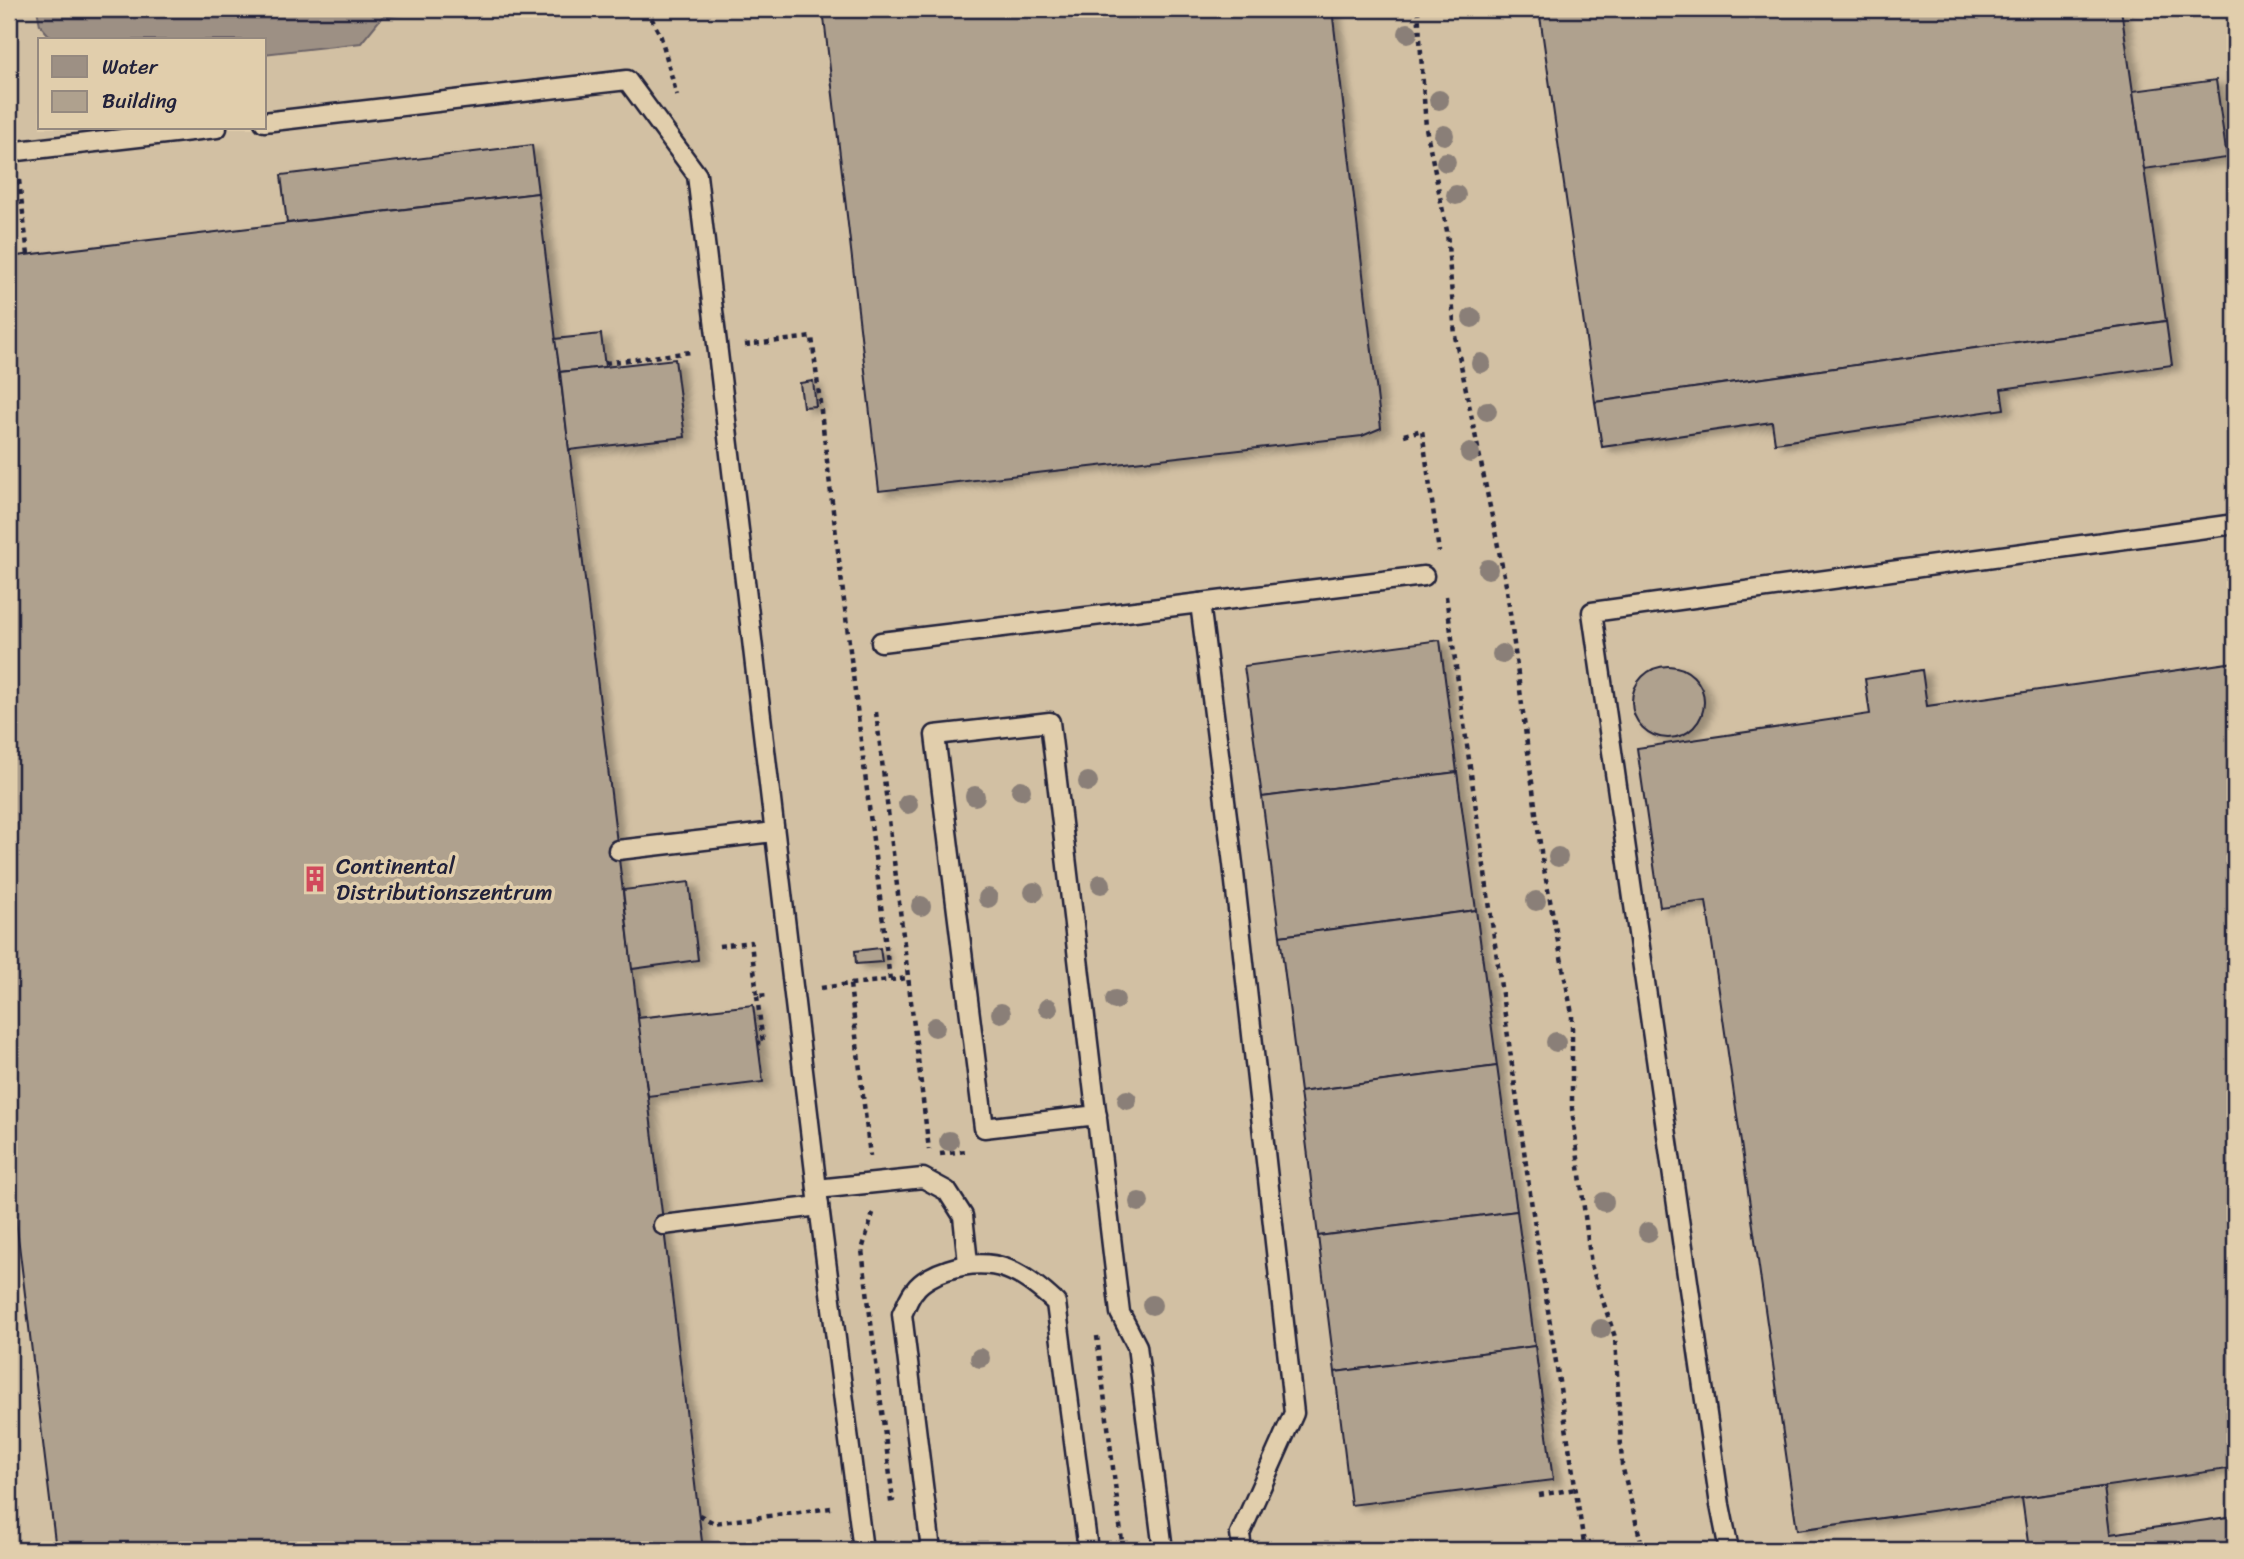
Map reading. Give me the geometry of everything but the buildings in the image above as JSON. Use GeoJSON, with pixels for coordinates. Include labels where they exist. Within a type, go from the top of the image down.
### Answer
{"type":"FeatureCollection","features":[{"type":"Feature","properties":{"kind":"lane"},"geometry":{"type":"LineString","coordinates":[[266,122],[627,80],[696,175],[818,1197],[863,1550]]}},
{"type":"Feature","properties":{"kind":"lane"},"geometry":{"type":"LineString","coordinates":[[12,151],[199,130]]}},
{"type":"Feature","properties":{"kind":"lane"},"geometry":{"type":"LineString","coordinates":[[1729,1550],[1720,1505],[1592,612],[2235,524]]}},
{"type":"Feature","properties":{"kind":"lane"},"geometry":{"type":"LineString","coordinates":[[881,642],[1424,576]]}},
{"type":"Feature","properties":{"kind":"lane"},"geometry":{"type":"LineString","coordinates":[[1200,603],[1233,864],[1294,1413],[1240,1534],[1242,1550]]}},
{"type":"Feature","properties":{"kind":"lane"},"geometry":{"type":"LineString","coordinates":[[1097,1115],[984,1128],[935,735],[1050,722],[1097,1115],[1120,1313],[1137,1346],[1163,1550]]}},
{"type":"Feature","properties":{"kind":"lane"},"geometry":{"type":"LineString","coordinates":[[618,850],[774,832]]}},
{"type":"Feature","properties":{"kind":"lane"},"geometry":{"type":"LineString","coordinates":[[663,1225],[923,1178],[947,1191],[963,1216],[968,1263]]}},
{"type":"Feature","properties":{"kind":"lane"},"geometry":{"type":"LineString","coordinates":[[931,1550],[902,1314],[915,1288],[939,1272],[968,1263],[1001,1266],[1034,1282],[1056,1303],[1088,1550]]}},
{"type":"Feature","properties":{"kind":"path"},"geometry":{"type":"LineString","coordinates":[[1418,9],[1426,128],[1447,231],[1455,336],[1507,590],[1542,859],[1572,1014],[1572,1109],[1591,1265],[1615,1337],[1622,1465],[1643,1550]]}},
{"type":"Feature","properties":{"kind":"path"},"geometry":{"type":"LineString","coordinates":[[12,151],[27,254]]}},
{"type":"Feature","properties":{"kind":"path"},"geometry":{"type":"LineString","coordinates":[[605,363],[812,337],[890,980]]}},
{"type":"Feature","properties":{"kind":"path"},"geometry":{"type":"LineString","coordinates":[[1405,435],[1422,430],[1440,554]]}},
{"type":"Feature","properties":{"kind":"path"},"geometry":{"type":"LineString","coordinates":[[1445,595],[1531,1200],[1585,1550]]}},
{"type":"Feature","properties":{"kind":"path"},"geometry":{"type":"LineString","coordinates":[[850,985],[908,978]]}},
{"type":"Feature","properties":{"kind":"path"},"geometry":{"type":"LineString","coordinates":[[757,996],[763,1043],[758,1043]]}},
{"type":"Feature","properties":{"kind":"path"},"geometry":{"type":"LineString","coordinates":[[1539,1495],[1576,1489]]}},
{"type":"Feature","properties":{"kind":"path"},"geometry":{"type":"LineString","coordinates":[[699,1515],[714,1523]]}},
{"type":"Feature","properties":{"kind":"shaded area"},"geometry":{"type":"Polygon","coordinates":[[[9,9],[2235,9],[2235,1550],[9,1550],[9,9]]]}},
{"type":"Feature","properties":{"kind":"water"},"geometry":{"type":"Polygon","coordinates":[[[37,9],[445,9],[382,17],[361,43],[266,54],[266,38],[51,38],[40,25],[37,9]]]}},
{"type":"Feature","properties":{"kind":"place","name":"Continental Distributionszentrum"},"geometry":{"type":"Point","coordinates":[315,879]}}]}
